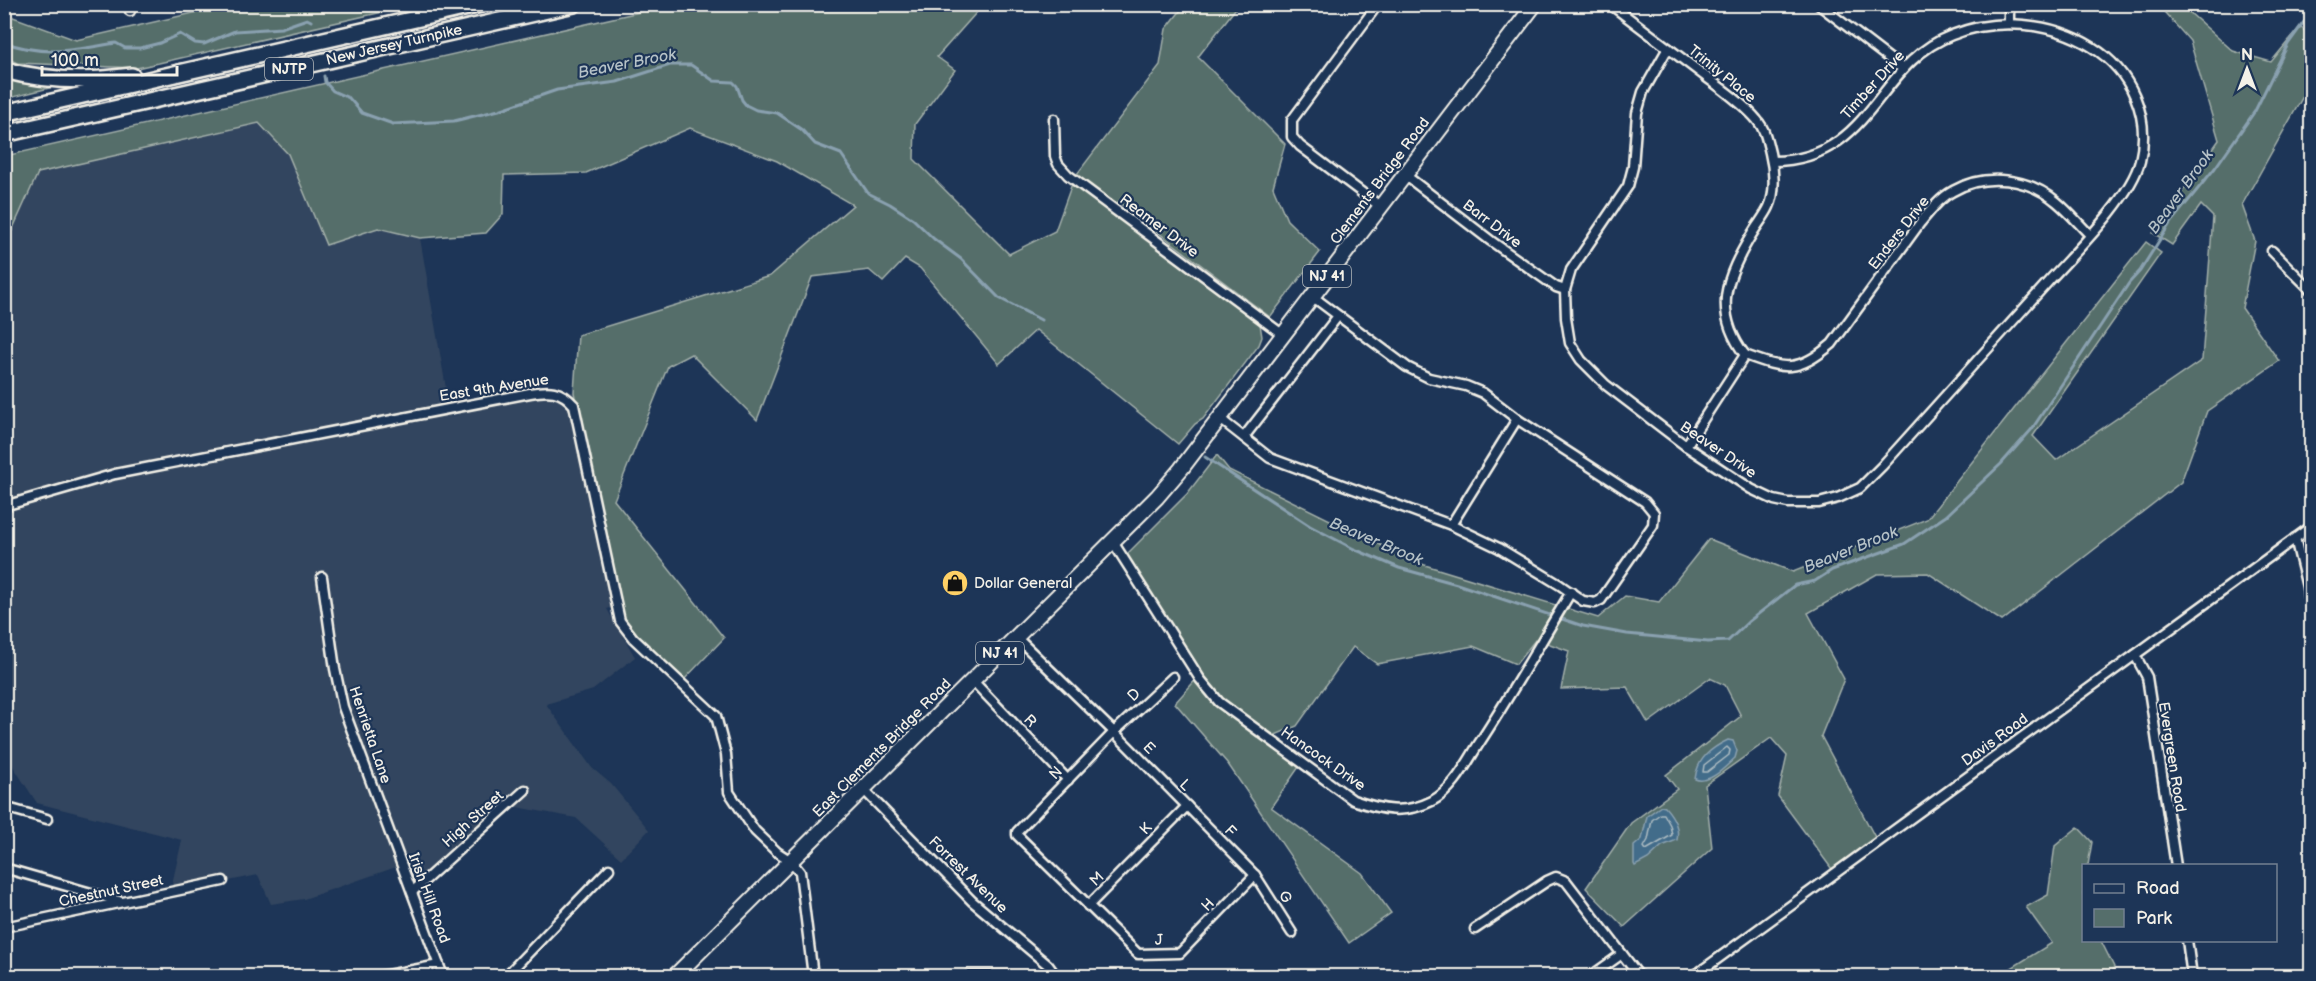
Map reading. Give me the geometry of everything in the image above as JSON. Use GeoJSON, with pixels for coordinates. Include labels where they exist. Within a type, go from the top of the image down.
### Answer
{"type":"FeatureCollection","features":[{"type":"Feature","properties":{"kind":"highway","name":"New Jersey Turnpike"},"geometry":{"type":"LineString","coordinates":[[4,113],[481,4]]}},
{"type":"Feature","properties":{"kind":"highway","name":"New Jersey Turnpike"},"geometry":{"type":"LineString","coordinates":[[4,134],[574,4]]}},
{"type":"Feature","properties":{"kind":"highway"},"geometry":{"type":"LineString","coordinates":[[4,70],[58,79],[100,79],[259,56]]}},
{"type":"Feature","properties":{"kind":"highway"},"geometry":{"type":"LineString","coordinates":[[4,144],[102,119],[180,94]]}},
{"type":"Feature","properties":{"kind":"main road","name":"Clements Bridge Road"},"geometry":{"type":"LineString","coordinates":[[1113,542],[1181,470],[1282,334],[1535,4]]}},
{"type":"Feature","properties":{"kind":"main road","name":"East Clements Bridge Road"},"geometry":{"type":"LineString","coordinates":[[675,976],[1113,542]]}},
{"type":"Feature","properties":{"kind":"street"},"geometry":{"type":"LineString","coordinates":[[1378,4],[1293,120],[1293,137],[1300,146],[1380,207]]}},
{"type":"Feature","properties":{"kind":"street","name":"Trinity Place"},"geometry":{"type":"LineString","coordinates":[[1610,4],[1720,87],[1757,120],[1766,134],[1774,180],[1770,206],[1751,234],[1729,277],[1725,294],[1728,324],[1735,341],[1746,354]]}},
{"type":"Feature","properties":{"kind":"street"},"geometry":{"type":"LineString","coordinates":[[1818,4],[1903,69]]}},
{"type":"Feature","properties":{"kind":"street"},"geometry":{"type":"LineString","coordinates":[[2009,4],[2009,24]]}},
{"type":"Feature","properties":{"kind":"street","name":"Timber Drive"},"geometry":{"type":"LineString","coordinates":[[1772,161],[1804,158],[1838,142],[1860,123],[1903,69],[1920,54],[1950,35],[1978,27],[2009,24],[2049,28],[2075,36],[2100,52],[2123,76],[2135,94],[2140,112],[2142,131],[2140,161],[2128,188],[2090,235]]}},
{"type":"Feature","properties":{"kind":"street","name":"Beaver Drive"},"geometry":{"type":"LineString","coordinates":[[1668,48],[1643,92],[1637,113],[1633,167],[1628,186],[1571,270],[1565,290],[1570,343],[1581,360],[1606,385],[1686,446],[1750,489],[1774,500],[1788,503],[1820,503],[1860,488],[2090,235]]}},
{"type":"Feature","properties":{"kind":"street","name":"Reamer Drive"},"geometry":{"type":"LineString","coordinates":[[1054,119],[1055,156],[1058,164],[1068,175],[1282,334]]}},
{"type":"Feature","properties":{"kind":"street","name":"Barr Drive"},"geometry":{"type":"LineString","coordinates":[[1405,175],[1491,241],[1556,287],[1565,290]]}},
{"type":"Feature","properties":{"kind":"street","name":"Enders Drive"},"geometry":{"type":"LineString","coordinates":[[1746,354],[1777,366],[1790,367],[1804,364],[1818,356],[1832,344],[1936,204],[1953,190],[1987,178],[2022,183],[2041,191],[2056,201],[2090,235]]}},
{"type":"Feature","properties":{"kind":"street"},"geometry":{"type":"LineString","coordinates":[[2272,251],[2312,291]]}},
{"type":"Feature","properties":{"kind":"street"},"geometry":{"type":"LineString","coordinates":[[1219,418],[1270,458],[1451,525],[1499,548],[1588,603],[1601,600],[1653,525],[1654,513],[1645,502],[1517,419],[1483,393],[1466,386],[1429,378],[1407,367],[1312,296]]}},
{"type":"Feature","properties":{"kind":"street"},"geometry":{"type":"LineString","coordinates":[[1244,437],[1338,316]]}},
{"type":"Feature","properties":{"kind":"street"},"geometry":{"type":"LineString","coordinates":[[1686,446],[1746,354]]}},
{"type":"Feature","properties":{"kind":"street","name":"East 9th Avenue"},"geometry":{"type":"LineString","coordinates":[[4,506],[126,472],[530,393],[552,390],[559,393],[574,405],[620,621],[633,638],[716,716],[726,754],[729,792],[756,831],[777,852],[790,861]]}},
{"type":"Feature","properties":{"kind":"street"},"geometry":{"type":"LineString","coordinates":[[1451,525],[1517,419]]}},
{"type":"Feature","properties":{"kind":"street","name":"Davis Road"},"geometry":{"type":"LineString","coordinates":[[1694,976],[2312,526]]}},
{"type":"Feature","properties":{"kind":"street"},"geometry":{"type":"LineString","coordinates":[[2295,538],[2307,587],[2312,628]]}},
{"type":"Feature","properties":{"kind":"street","name":"Hancock Drive"},"geometry":{"type":"LineString","coordinates":[[1113,542],[1200,679],[1218,702],[1353,800],[1400,811],[1434,800],[1454,782],[1496,719],[1571,592]]}},
{"type":"Feature","properties":{"kind":"street","name":"Henrietta Lane"},"geometry":{"type":"LineString","coordinates":[[322,577],[335,669],[343,707],[389,829]]}},
{"type":"Feature","properties":{"kind":"street"},"geometry":{"type":"LineString","coordinates":[[1016,637],[1114,732]]}},
{"type":"Feature","properties":{"kind":"street","name":"Evergreen Road"},"geometry":{"type":"LineString","coordinates":[[2135,655],[2146,677],[2175,864]]}},
{"type":"Feature","properties":{"kind":"street","name":"D"},"geometry":{"type":"LineString","coordinates":[[1114,732],[1173,677]]}},
{"type":"Feature","properties":{"kind":"street","name":"R"},"geometry":{"type":"LineString","coordinates":[[973,681],[1068,780]]}},
{"type":"Feature","properties":{"kind":"street","name":"N"},"geometry":{"type":"LineString","coordinates":[[1088,906],[1017,835],[1017,832],[1114,732]]}},
{"type":"Feature","properties":{"kind":"street","name":"E"},"geometry":{"type":"LineString","coordinates":[[1114,732],[1164,783]]}},
{"type":"Feature","properties":{"kind":"street","name":"L"},"geometry":{"type":"LineString","coordinates":[[1164,783],[1187,806]]}},
{"type":"Feature","properties":{"kind":"street","name":"Forrest Avenue"},"geometry":{"type":"LineString","coordinates":[[863,789],[972,901],[1048,965],[1056,976]]}},
{"type":"Feature","properties":{"kind":"street","name":"High Street"},"geometry":{"type":"LineString","coordinates":[[412,892],[525,790]]}},
{"type":"Feature","properties":{"kind":"street","name":"K"},"geometry":{"type":"LineString","coordinates":[[1124,871],[1187,806]]}},
{"type":"Feature","properties":{"kind":"street","name":"F"},"geometry":{"type":"LineString","coordinates":[[1187,806],[1255,875]]}},
{"type":"Feature","properties":{"kind":"street"},"geometry":{"type":"LineString","coordinates":[[4,807],[47,819]]}},
{"type":"Feature","properties":{"kind":"street","name":"Irish Hill Road"},"geometry":{"type":"LineString","coordinates":[[389,829],[443,976]]}},
{"type":"Feature","properties":{"kind":"street"},"geometry":{"type":"LineString","coordinates":[[790,861],[800,872],[813,976]]}},
{"type":"Feature","properties":{"kind":"street"},"geometry":{"type":"LineString","coordinates":[[4,868],[123,902]]}},
{"type":"Feature","properties":{"kind":"street"},"geometry":{"type":"LineString","coordinates":[[506,976],[609,869]]}},
{"type":"Feature","properties":{"kind":"street","name":"M"},"geometry":{"type":"LineString","coordinates":[[1088,906],[1124,871]]}},
{"type":"Feature","properties":{"kind":"street","name":"G"},"geometry":{"type":"LineString","coordinates":[[1255,875],[1292,933]]}},
{"type":"Feature","properties":{"kind":"street","name":"H"},"geometry":{"type":"LineString","coordinates":[[1180,953],[1255,875]]}},
{"type":"Feature","properties":{"kind":"street"},"geometry":{"type":"LineString","coordinates":[[1475,929],[1556,877],[1566,881],[1639,976]]}},
{"type":"Feature","properties":{"kind":"street","name":"Chestnut Street"},"geometry":{"type":"LineString","coordinates":[[4,927],[223,881]]}},
{"type":"Feature","properties":{"kind":"street","name":"J"},"geometry":{"type":"LineString","coordinates":[[1088,906],[1138,954],[1180,953]]}},
{"type":"Feature","properties":{"kind":"street"},"geometry":{"type":"LineString","coordinates":[[2187,942],[2192,976]]}},
{"type":"Feature","properties":{"kind":"street"},"geometry":{"type":"LineString","coordinates":[[1591,976],[1622,954]]}},
{"type":"Feature","properties":{"kind":"street"},"geometry":{"type":"LineString","coordinates":[[382,976],[439,965]]}},
{"type":"Feature","properties":{"kind":"street"},"geometry":{"type":"LineString","coordinates":[[967,976],[1049,976]]}},
{"type":"Feature","properties":{"kind":"shaded area"},"geometry":{"type":"Polygon","coordinates":[[[260,123],[288,154],[326,245],[378,228],[420,238],[451,417],[502,399],[574,392],[614,607],[607,609],[635,657],[593,690],[546,704],[592,768],[611,784],[649,830],[621,859],[576,818],[506,805],[412,894],[399,866],[304,899],[271,904],[258,875],[170,893],[182,840],[37,803],[5,754],[5,245],[38,173],[260,123]]]}},
{"type":"Feature","properties":{"kind":"green space"},"geometry":{"type":"Polygon","coordinates":[[[984,4],[937,57],[955,70],[915,124],[914,159],[1009,254],[1055,231],[1074,178],[1160,65],[1166,29],[1185,5],[1239,4],[1198,57],[1285,144],[1273,187],[1287,220],[1320,252],[1270,317],[1118,202],[1111,213],[1260,324],[1262,337],[1259,345],[1203,419],[1195,424],[1178,444],[1036,330],[999,364],[920,268],[905,259],[883,282],[869,270],[812,277],[757,420],[691,354],[668,366],[614,500],[724,638],[680,684],[614,607],[574,392],[578,335],[770,276],[853,205],[777,161],[690,128],[586,173],[504,175],[503,214],[486,233],[420,238],[378,228],[326,245],[288,154],[259,123],[38,173],[5,246],[5,156],[670,5],[984,4]]]}},
{"type":"Feature","properties":{"kind":"green space"},"geometry":{"type":"Polygon","coordinates":[[[228,5],[413,5],[137,68],[17,63],[5,57],[5,14],[76,40],[228,5]]]}},
{"type":"Feature","properties":{"kind":"green space"},"geometry":{"type":"Polygon","coordinates":[[[2158,5],[2181,5],[2233,51],[2271,62],[2300,27],[2311,36],[2311,82],[2242,205],[2255,241],[2242,308],[2279,361],[2207,411],[2181,482],[2002,621],[1928,573],[1877,574],[1808,613],[1844,679],[1821,736],[1877,841],[1834,872],[1778,796],[1787,756],[1771,738],[1705,785],[1712,848],[1624,927],[1586,888],[1631,823],[1677,789],[1666,775],[1741,716],[1725,685],[1710,678],[1648,723],[1627,687],[1561,689],[1569,651],[1536,639],[1516,664],[1473,646],[1377,664],[1353,647],[1297,726],[1263,740],[1299,767],[1271,807],[1362,873],[1391,913],[1349,943],[1228,764],[1175,703],[1200,675],[1123,558],[1187,494],[1217,455],[1229,470],[1415,562],[1598,618],[1625,596],[1659,602],[1709,539],[1793,572],[1927,519],[2146,242],[2161,253],[2033,436],[2056,460],[2202,360],[2213,217],[2201,205],[2172,245],[2153,233],[2219,140],[2190,41],[2158,5]]]}},
{"type":"Feature","properties":{"kind":"green space"},"geometry":{"type":"Polygon","coordinates":[[[5,78],[53,87],[5,99],[5,78]]]}},
{"type":"Feature","properties":{"kind":"green space"},"geometry":{"type":"Polygon","coordinates":[[[2078,827],[2092,842],[2088,864],[2082,864],[2082,942],[2102,942],[2114,967],[2111,976],[2009,976],[2008,970],[2052,943],[2026,907],[2048,895],[2055,846],[2078,827]]]}},
{"type":"Feature","properties":{"kind":"water"},"geometry":{"type":"Polygon","coordinates":[[[1728,740],[1733,741],[1737,751],[1735,758],[1706,780],[1695,779],[1696,772],[1706,755],[1728,740]]]}},
{"type":"Feature","properties":{"kind":"water"},"geometry":{"type":"Polygon","coordinates":[[[1661,806],[1665,807],[1675,822],[1678,831],[1677,840],[1662,846],[1648,859],[1635,866],[1634,846],[1642,839],[1647,816],[1661,806]]]}},
{"type":"Feature","properties":{"kind":"waterway","name":"Beaver Brook"},"geometry":{"type":"LineString","coordinates":[[4,42],[18,47],[46,51],[74,50],[116,43],[125,48],[140,48],[160,43],[180,34],[195,43],[204,44],[235,31],[281,28],[307,19],[311,21]]}},
{"type":"Feature","properties":{"kind":"waterway","name":"Beaver Brook"},"geometry":{"type":"LineString","coordinates":[[1205,457],[1310,526],[1354,549],[1399,568],[1457,584],[1583,626],[1627,634],[1708,642],[1728,641],[1795,585],[1815,581],[1832,570],[1904,544],[1946,516],[2001,464],[2032,429],[2171,222],[2215,168],[2255,111],[2288,44],[2304,22]]}},
{"type":"Feature","properties":{"kind":"waterway","name":"Beaver Brook"},"geometry":{"type":"LineString","coordinates":[[324,76],[325,82],[333,91],[349,98],[362,113],[393,124],[454,121],[499,110],[557,90],[617,82],[670,65],[691,65],[714,81],[733,82],[746,105],[756,110],[777,113],[802,130],[815,144],[841,154],[868,193],[913,219],[934,239],[961,259],[999,298],[1041,320]]}},
{"type":"Feature","properties":{"kind":"place","name":"Dollar General"},"geometry":{"type":"Point","coordinates":[955,583]}}]}
